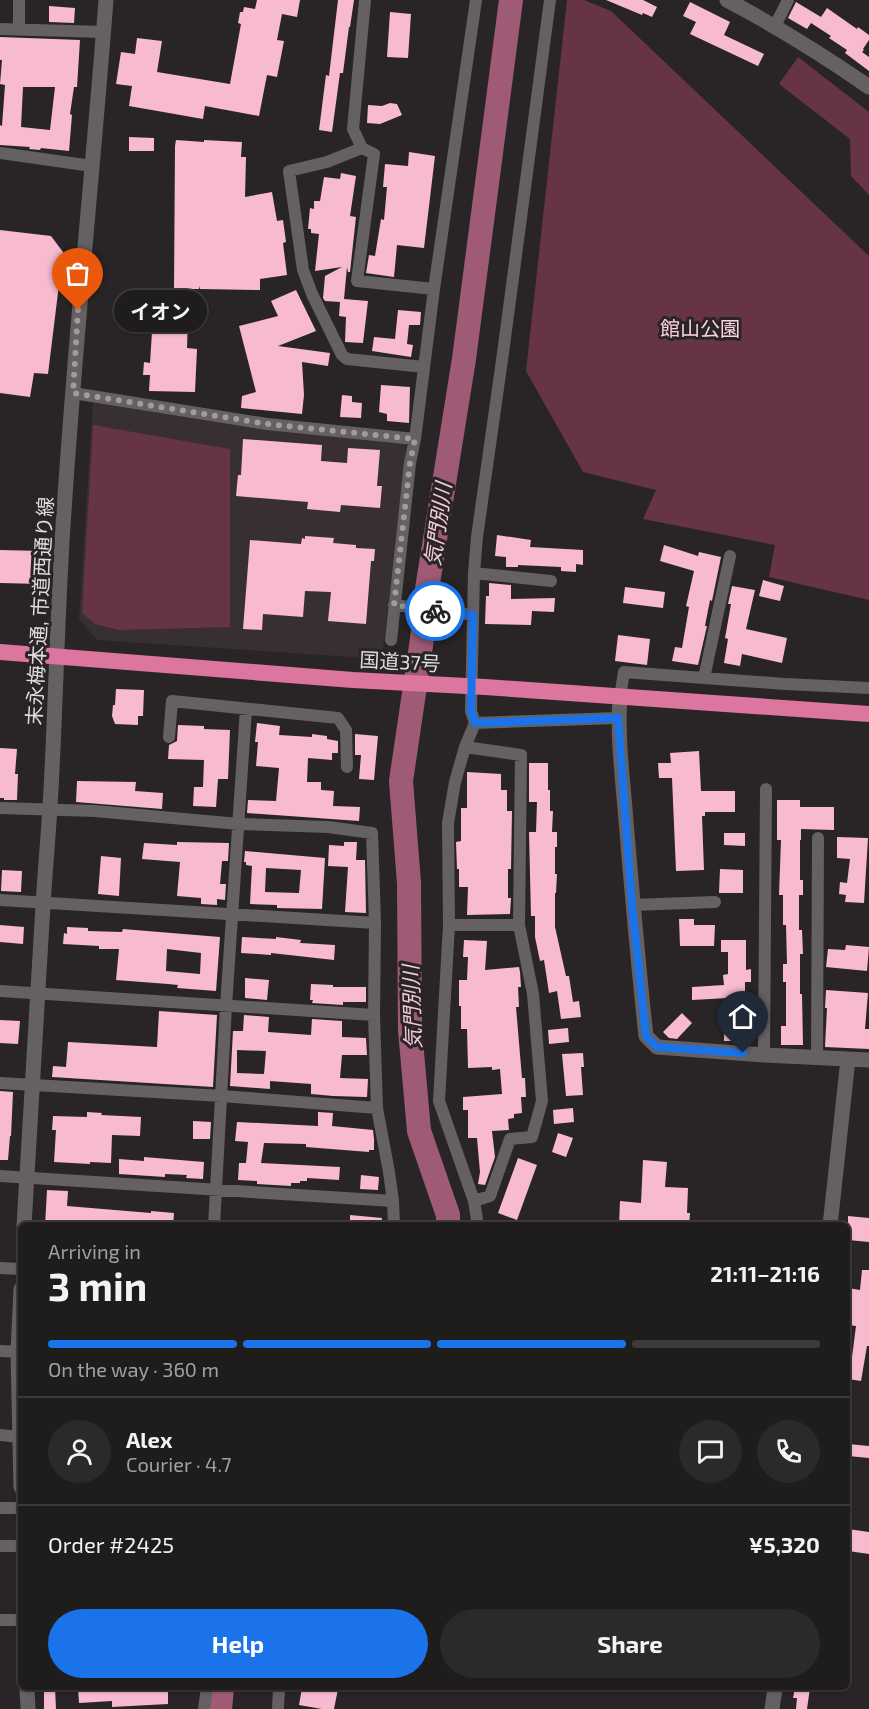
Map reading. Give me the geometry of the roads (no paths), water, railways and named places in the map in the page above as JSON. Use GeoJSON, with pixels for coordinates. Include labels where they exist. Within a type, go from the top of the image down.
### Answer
{"type":"FeatureCollection","features":[{"type":"Feature","properties":{"kind":"highway","name":"国道37号"},"geometry":{"type":"LineString","coordinates":[[0,652],[353,680],[869,714]]}},
{"type":"Feature","properties":{"kind":"street"},"geometry":{"type":"LineString","coordinates":[[19,0],[19,29]]}},
{"type":"Feature","properties":{"kind":"street","name":"末永梅本通, 市道西通り線"},"geometry":{"type":"LineString","coordinates":[[24,1222],[50,810],[64,507],[78,310],[106,0]]}},
{"type":"Feature","properties":{"kind":"street"},"geometry":{"type":"LineString","coordinates":[[365,0],[353,129],[362,148],[374,154],[357,281],[434,289]]}},
{"type":"Feature","properties":{"kind":"street"},"geometry":{"type":"LineString","coordinates":[[391,640],[400,606],[410,463],[476,0]]}},
{"type":"Feature","properties":{"kind":"street"},"geometry":{"type":"LineString","coordinates":[[477,1222],[474,1201],[439,1101],[448,925],[448,823],[455,782],[475,723],[471,711],[470,615],[477,537],[550,0]]}},
{"type":"Feature","properties":{"kind":"street"},"geometry":{"type":"LineString","coordinates":[[727,0],[775,26],[869,87]]}},
{"type":"Feature","properties":{"kind":"street"},"geometry":{"type":"LineString","coordinates":[[775,26],[788,0]]}},
{"type":"Feature","properties":{"kind":"street"},"geometry":{"type":"LineString","coordinates":[[0,29],[104,32]]}},
{"type":"Feature","properties":{"kind":"street"},"geometry":{"type":"LineString","coordinates":[[362,148],[327,162],[289,171],[303,270],[312,294],[342,355],[347,359],[424,367]]}},
{"type":"Feature","properties":{"kind":"street"},"geometry":{"type":"LineString","coordinates":[[0,153],[92,166]]}},
{"type":"Feature","properties":{"kind":"street"},"geometry":{"type":"LineString","coordinates":[[73,393],[267,424],[415,439]]}},
{"type":"Feature","properties":{"kind":"street"},"geometry":{"type":"LineString","coordinates":[[704,678],[730,556]]}},
{"type":"Feature","properties":{"kind":"street"},"geometry":{"type":"LineString","coordinates":[[474,573],[551,581]]}},
{"type":"Feature","properties":{"kind":"street"},"geometry":{"type":"LineString","coordinates":[[400,606],[470,615]]}},
{"type":"Feature","properties":{"kind":"street"},"geometry":{"type":"LineString","coordinates":[[869,688],[624,672],[618,718],[632,905],[646,1036],[657,1047],[869,1060]]}},
{"type":"Feature","properties":{"kind":"street"},"geometry":{"type":"LineString","coordinates":[[170,736],[172,701],[338,718],[346,730],[347,767]]}},
{"type":"Feature","properties":{"kind":"street"},"geometry":{"type":"LineString","coordinates":[[214,1222],[246,709]]}},
{"type":"Feature","properties":{"kind":"street"},"geometry":{"type":"LineString","coordinates":[[475,723],[618,718]]}},
{"type":"Feature","properties":{"kind":"street"},"geometry":{"type":"LineString","coordinates":[[465,747],[521,755],[519,925],[533,994],[542,1101],[532,1137],[510,1139],[490,1196],[474,1201]]}},
{"type":"Feature","properties":{"kind":"street"},"geometry":{"type":"LineString","coordinates":[[764,1055],[766,789]]}},
{"type":"Feature","properties":{"kind":"street"},"geometry":{"type":"LineString","coordinates":[[0,808],[95,811],[239,824],[328,827],[372,833],[377,1108],[389,1172],[394,1222]]}},
{"type":"Feature","properties":{"kind":"street"},"geometry":{"type":"LineString","coordinates":[[816,1057],[818,838]]}},
{"type":"Feature","properties":{"kind":"street"},"geometry":{"type":"LineString","coordinates":[[0,900],[375,923]]}},
{"type":"Feature","properties":{"kind":"street"},"geometry":{"type":"LineString","coordinates":[[632,905],[716,902]]}},
{"type":"Feature","properties":{"kind":"street"},"geometry":{"type":"LineString","coordinates":[[448,925],[519,925]]}},
{"type":"Feature","properties":{"kind":"street"},"geometry":{"type":"LineString","coordinates":[[0,991],[374,1015]]}},
{"type":"Feature","properties":{"kind":"street"},"geometry":{"type":"LineString","coordinates":[[830,1222],[848,1059]]}},
{"type":"Feature","properties":{"kind":"street"},"geometry":{"type":"LineString","coordinates":[[0,1083],[377,1108]]}},
{"type":"Feature","properties":{"kind":"street"},"geometry":{"type":"LineString","coordinates":[[0,1176],[393,1201]]}},
{"type":"Feature","properties":{"kind":"street"},"geometry":{"type":"LineString","coordinates":[[0,1268],[18,1269]]}},
{"type":"Feature","properties":{"kind":"street"},"geometry":{"type":"LineString","coordinates":[[0,1351],[18,1352]]}},
{"type":"Feature","properties":{"kind":"street"},"geometry":{"type":"LineString","coordinates":[[0,1436],[18,1437]]}},
{"type":"Feature","properties":{"kind":"street"},"geometry":{"type":"LineString","coordinates":[[0,1508],[18,1508]]}},
{"type":"Feature","properties":{"kind":"street"},"geometry":{"type":"LineString","coordinates":[[0,1546],[18,1546]]}},
{"type":"Feature","properties":{"kind":"street"},"geometry":{"type":"LineString","coordinates":[[0,1620],[18,1620]]}},
{"type":"Feature","properties":{"kind":"street"},"geometry":{"type":"LineString","coordinates":[[27,1690],[28,1709]]}},
{"type":"Feature","properties":{"kind":"street"},"geometry":{"type":"LineString","coordinates":[[204,1709],[207,1690]]}},
{"type":"Feature","properties":{"kind":"street"},"geometry":{"type":"LineString","coordinates":[[278,1709],[279,1690]]}},
{"type":"Feature","properties":{"kind":"street"},"geometry":{"type":"LineString","coordinates":[[772,1709],[775,1690]]}},
{"type":"Feature","properties":{"kind":"waterway","name":"気門別川"},"geometry":{"type":"LineString","coordinates":[[448,1222],[448,1215],[419,1131],[410,1030],[409,883],[401,781],[427,589],[464,359],[511,0]]}},
{"type":"Feature","properties":{"kind":"waterway","name":"気門別川"},"geometry":{"type":"LineString","coordinates":[[220,1709],[222,1690]]}},
{"type":"Feature","properties":{"kind":"place","name":"イオン"},"geometry":{"type":"Point","coordinates":[78,310]}},
{"type":"Feature","properties":{"kind":"park label","name":"館山公園"},"geometry":{"type":"Point","coordinates":[700,328]}}]}
